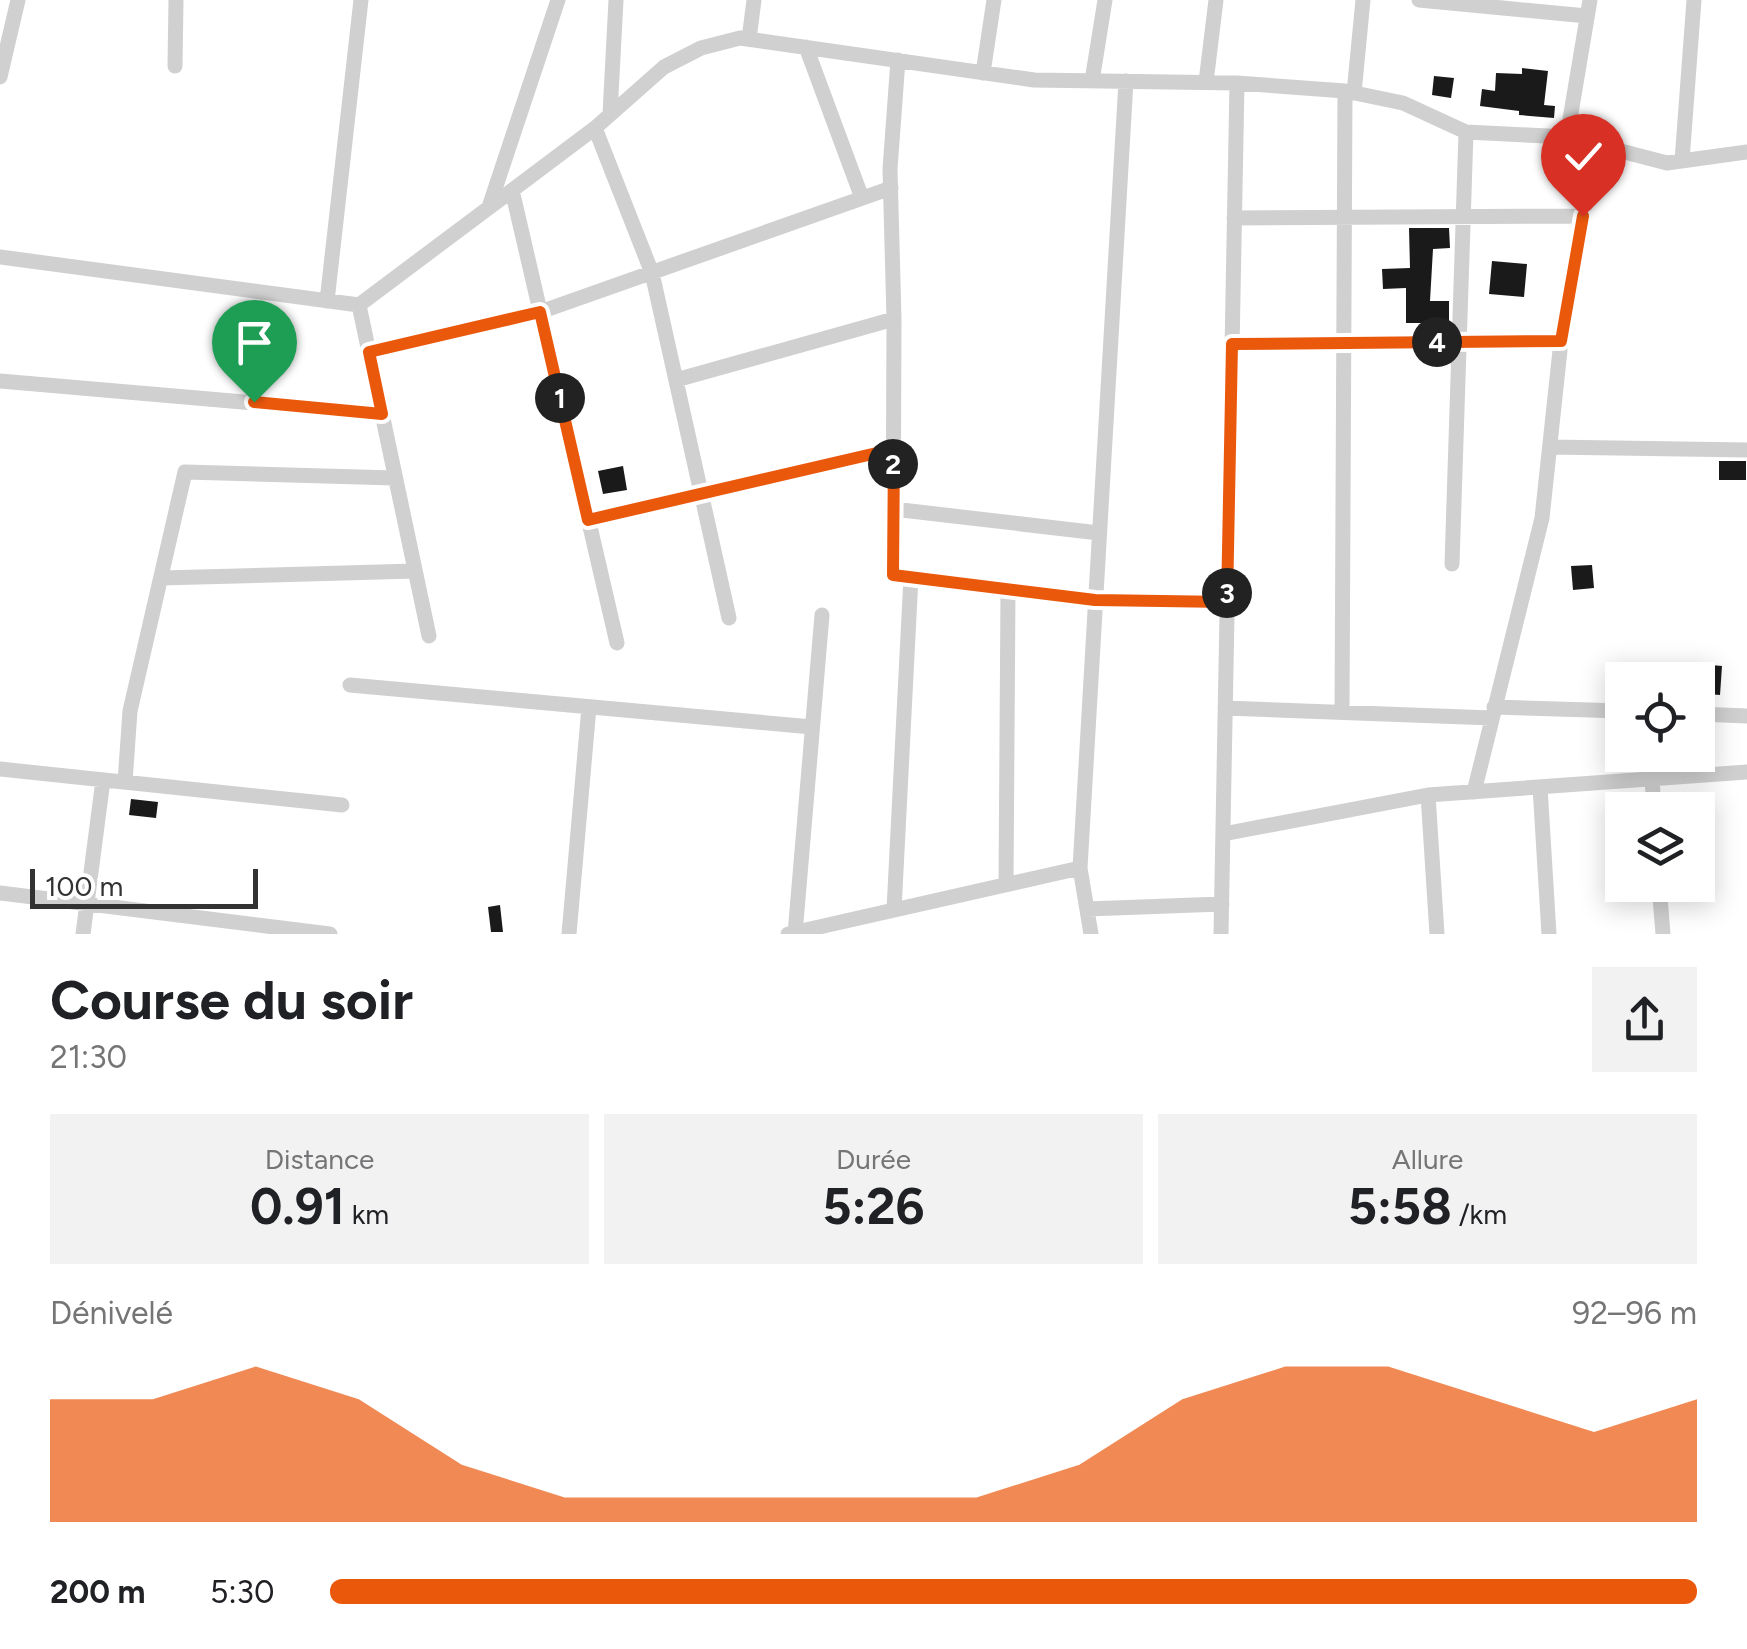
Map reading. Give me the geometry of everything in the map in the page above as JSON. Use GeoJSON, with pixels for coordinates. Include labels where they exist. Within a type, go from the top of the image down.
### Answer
{"type":"FeatureCollection","features":[{"type":"Feature","properties":{"kind":"street"},"geometry":{"type":"LineString","coordinates":[[1,67],[18,0]]}},
{"type":"Feature","properties":{"kind":"street"},"geometry":{"type":"LineString","coordinates":[[175,66],[176,0]]}},
{"type":"Feature","properties":{"kind":"street"},"geometry":{"type":"LineString","coordinates":[[327,301],[360,0]]}},
{"type":"Feature","properties":{"kind":"street"},"geometry":{"type":"LineString","coordinates":[[489,208],[558,0]]}},
{"type":"Feature","properties":{"kind":"street"},"geometry":{"type":"LineString","coordinates":[[610,114],[616,0]]}},
{"type":"Feature","properties":{"kind":"street"},"geometry":{"type":"LineString","coordinates":[[749,39],[754,0]]}},
{"type":"Feature","properties":{"kind":"street"},"geometry":{"type":"LineString","coordinates":[[983,72],[994,0]]}},
{"type":"Feature","properties":{"kind":"street"},"geometry":{"type":"LineString","coordinates":[[1092,81],[1105,0]]}},
{"type":"Feature","properties":{"kind":"street"},"geometry":{"type":"LineString","coordinates":[[1206,82],[1216,0]]}},
{"type":"Feature","properties":{"kind":"street"},"geometry":{"type":"LineString","coordinates":[[1342,712],[1344,217],[1350,92],[1362,0]]}},
{"type":"Feature","properties":{"kind":"street"},"geometry":{"type":"LineString","coordinates":[[1419,0],[1589,8],[1567,137]]}},
{"type":"Feature","properties":{"kind":"street"},"geometry":{"type":"LineString","coordinates":[[1682,161],[1694,0]]}},
{"type":"Feature","properties":{"kind":"street"},"geometry":{"type":"LineString","coordinates":[[0,257],[359,306],[594,128],[664,67],[701,48],[740,38],[1034,80],[1236,83],[1350,92],[1403,102],[1466,132],[1567,137],[1667,164],[1747,152]]}},
{"type":"Feature","properties":{"kind":"street"},"geometry":{"type":"LineString","coordinates":[[806,47],[862,198]]}},
{"type":"Feature","properties":{"kind":"street"},"geometry":{"type":"LineString","coordinates":[[898,60],[890,188],[893,575],[1095,600],[1227,602]]}},
{"type":"Feature","properties":{"kind":"street"},"geometry":{"type":"LineString","coordinates":[[1091,934],[1080,868],[1126,81]]}},
{"type":"Feature","properties":{"kind":"street"},"geometry":{"type":"LineString","coordinates":[[1221,934],[1236,83]]}},
{"type":"Feature","properties":{"kind":"street"},"geometry":{"type":"LineString","coordinates":[[594,128],[652,273],[729,618]]}},
{"type":"Feature","properties":{"kind":"street"},"geometry":{"type":"LineString","coordinates":[[1452,564],[1466,132]]}},
{"type":"Feature","properties":{"kind":"street"},"geometry":{"type":"LineString","coordinates":[[1474,792],[1542,518],[1561,341],[1595,144]]}},
{"type":"Feature","properties":{"kind":"street"},"geometry":{"type":"LineString","coordinates":[[369,352],[540,312],[890,188]]}},
{"type":"Feature","properties":{"kind":"street"},"geometry":{"type":"LineString","coordinates":[[512,190],[617,643]]}},
{"type":"Feature","properties":{"kind":"street"},"geometry":{"type":"LineString","coordinates":[[1234,218],[1583,216]]}},
{"type":"Feature","properties":{"kind":"street"},"geometry":{"type":"LineString","coordinates":[[359,306],[429,636]]}},
{"type":"Feature","properties":{"kind":"street"},"geometry":{"type":"LineString","coordinates":[[676,380],[894,319]]}},
{"type":"Feature","properties":{"kind":"street"},"geometry":{"type":"LineString","coordinates":[[1232,344],[1561,341]]}},
{"type":"Feature","properties":{"kind":"street"},"geometry":{"type":"LineString","coordinates":[[0,380],[382,414]]}},
{"type":"Feature","properties":{"kind":"street"},"geometry":{"type":"LineString","coordinates":[[1550,446],[1747,450]]}},
{"type":"Feature","properties":{"kind":"street"},"geometry":{"type":"LineString","coordinates":[[588,520],[894,449]]}},
{"type":"Feature","properties":{"kind":"street"},"geometry":{"type":"LineString","coordinates":[[125,782],[130,711],[185,472],[396,478]]}},
{"type":"Feature","properties":{"kind":"street"},"geometry":{"type":"LineString","coordinates":[[893,509],[1099,533]]}},
{"type":"Feature","properties":{"kind":"street"},"geometry":{"type":"LineString","coordinates":[[161,578],[415,572]]}},
{"type":"Feature","properties":{"kind":"street"},"geometry":{"type":"LineString","coordinates":[[894,910],[911,577]]}},
{"type":"Feature","properties":{"kind":"street"},"geometry":{"type":"LineString","coordinates":[[1006,884],[1008,589]]}},
{"type":"Feature","properties":{"kind":"street"},"geometry":{"type":"LineString","coordinates":[[822,615],[792,933],[1080,868]]}},
{"type":"Feature","properties":{"kind":"street"},"geometry":{"type":"LineString","coordinates":[[350,685],[812,727]]}},
{"type":"Feature","properties":{"kind":"street"},"geometry":{"type":"LineString","coordinates":[[569,934],[589,707]]}},
{"type":"Feature","properties":{"kind":"street"},"geometry":{"type":"LineString","coordinates":[[1225,708],[1605,712]]}},
{"type":"Feature","properties":{"kind":"street"},"geometry":{"type":"LineString","coordinates":[[1715,715],[1747,716]]}},
{"type":"Feature","properties":{"kind":"street"},"geometry":{"type":"LineString","coordinates":[[0,769],[342,805]]}},
{"type":"Feature","properties":{"kind":"street"},"geometry":{"type":"LineString","coordinates":[[1223,834],[1428,795],[1747,772]]}},
{"type":"Feature","properties":{"kind":"street"},"geometry":{"type":"LineString","coordinates":[[1652,779],[1653,792]]}},
{"type":"Feature","properties":{"kind":"street"},"geometry":{"type":"LineString","coordinates":[[83,934],[103,780]]}},
{"type":"Feature","properties":{"kind":"street"},"geometry":{"type":"LineString","coordinates":[[1540,787],[1549,934]]}},
{"type":"Feature","properties":{"kind":"street"},"geometry":{"type":"LineString","coordinates":[[1428,795],[1437,934]]}},
{"type":"Feature","properties":{"kind":"street"},"geometry":{"type":"LineString","coordinates":[[0,893],[330,934]]}},
{"type":"Feature","properties":{"kind":"street"},"geometry":{"type":"LineString","coordinates":[[1661,902],[1663,934]]}},
{"type":"Feature","properties":{"kind":"street"},"geometry":{"type":"LineString","coordinates":[[1087,909],[1222,904]]}},
{"type":"Feature","properties":{"kind":"building"},"geometry":{"type":"Polygon","coordinates":[[[1522,68],[1548,71],[1544,105],[1555,106],[1554,118],[1480,106],[1482,89],[1495,91],[1496,73],[1522,74],[1522,68]]]}},
{"type":"Feature","properties":{"kind":"building"},"geometry":{"type":"Polygon","coordinates":[[[1434,76],[1454,78],[1451,98],[1432,95],[1434,76]]]}},
{"type":"Feature","properties":{"kind":"building"},"geometry":{"type":"Polygon","coordinates":[[[1409,228],[1449,228],[1450,248],[1433,249],[1430,301],[1449,301],[1449,323],[1406,323],[1406,288],[1383,289],[1382,269],[1410,268],[1409,228]]]}},
{"type":"Feature","properties":{"kind":"building"},"geometry":{"type":"Polygon","coordinates":[[[1492,261],[1527,264],[1524,297],[1489,294],[1492,261]]]}},
{"type":"Feature","properties":{"kind":"building"},"geometry":{"type":"Polygon","coordinates":[[[1719,461],[1746,461],[1746,480],[1719,480],[1719,461]]]}},
{"type":"Feature","properties":{"kind":"building"},"geometry":{"type":"Polygon","coordinates":[[[623,466],[627,490],[603,494],[598,471],[623,466]]]}},
{"type":"Feature","properties":{"kind":"building"},"geometry":{"type":"Polygon","coordinates":[[[1592,565],[1594,588],[1573,590],[1571,566],[1592,565]]]}},
{"type":"Feature","properties":{"kind":"building"},"geometry":{"type":"Polygon","coordinates":[[[1715,665],[1722,666],[1720,695],[1715,695],[1715,665]]]}},
{"type":"Feature","properties":{"kind":"building"},"geometry":{"type":"Polygon","coordinates":[[[131,799],[158,802],[156,818],[129,815],[131,799]]]}},
{"type":"Feature","properties":{"kind":"building"},"geometry":{"type":"Polygon","coordinates":[[[500,905],[503,932],[491,932],[488,907],[500,905]]]}},
{"type":"Feature","properties":{"kind":"route"},"geometry":{"type":"LineString","coordinates":[[254,402],[382,414],[369,352],[540,312],[588,520],[894,449],[893,575],[1095,600],[1227,602],[1232,344],[1561,341],[1583,216]]}}]}
